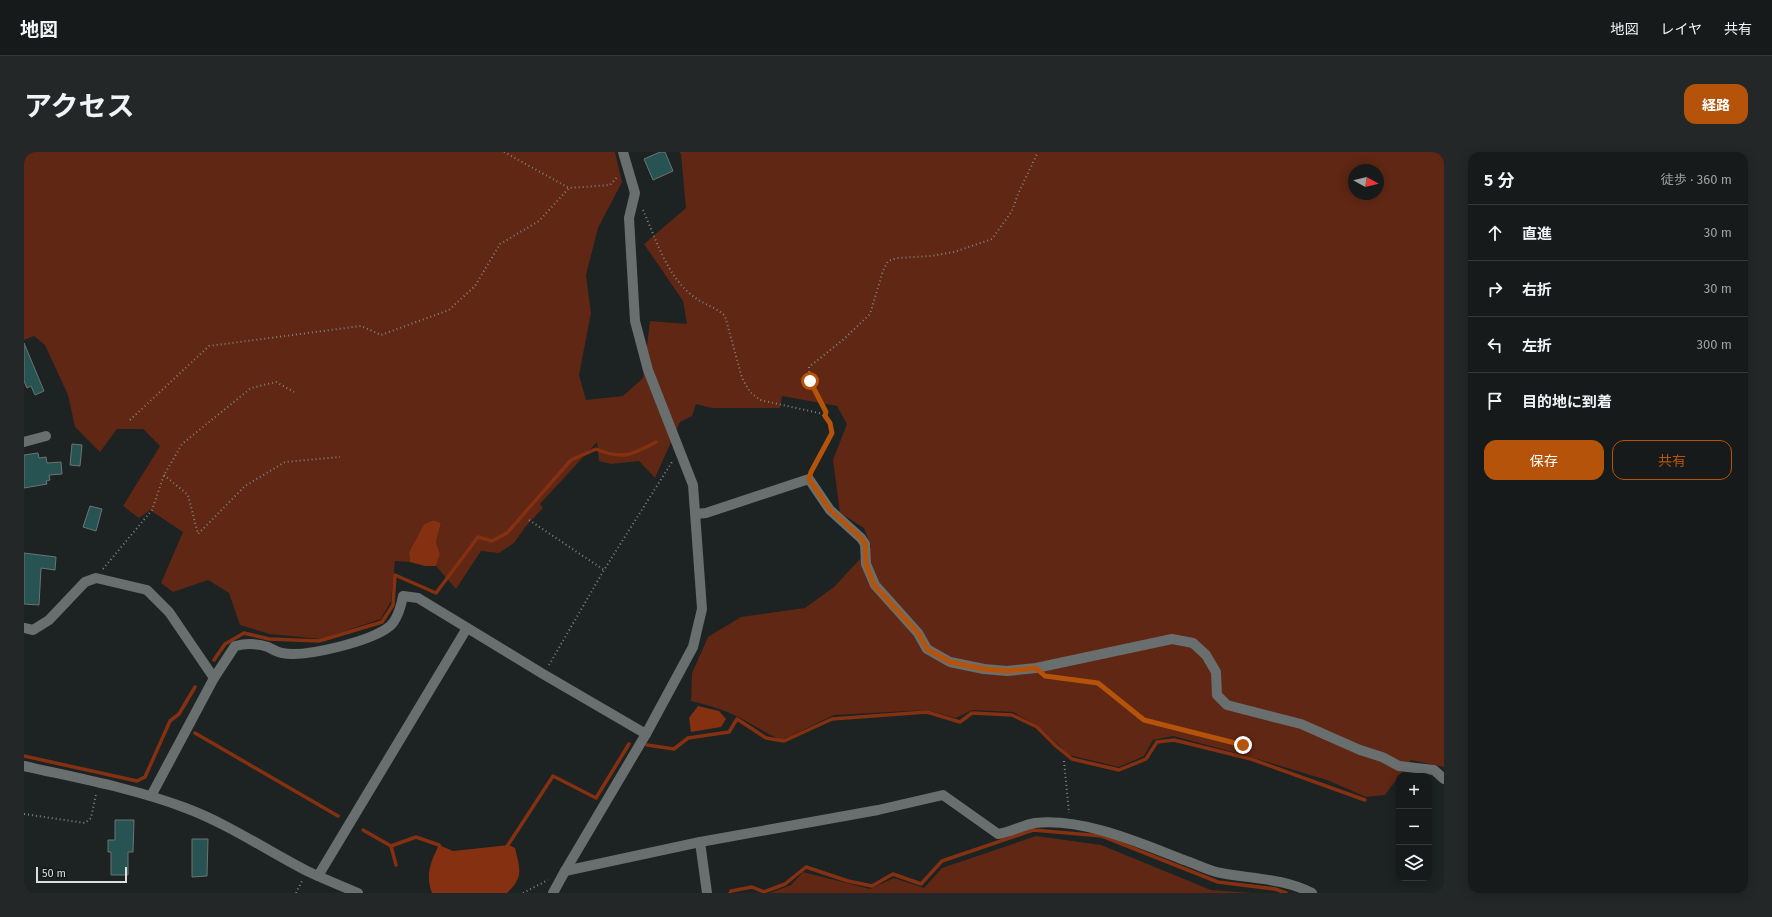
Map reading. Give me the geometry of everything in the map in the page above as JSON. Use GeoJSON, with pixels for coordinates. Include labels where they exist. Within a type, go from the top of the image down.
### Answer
{"type":"FeatureCollection","features":[{"type":"Feature","properties":{"kind":"street"},"geometry":{"type":"LineString","coordinates":[[553,893],[564,871],[646,734],[693,648],[702,600],[693,485],[648,370],[635,321],[629,218],[635,192],[624,152]]}},
{"type":"Feature","properties":{"kind":"street"},"geometry":{"type":"LineString","coordinates":[[24,442],[46,436]]}},
{"type":"Feature","properties":{"kind":"street"},"geometry":{"type":"LineString","coordinates":[[696,514],[706,513],[809,479],[830,510],[861,538],[865,544],[866,564],[874,585],[918,633],[927,649],[950,662],[984,669],[1007,671],[1036,668],[1172,639],[1193,643],[1206,655],[1216,672],[1217,695],[1227,705],[1301,724],[1360,750],[1382,757],[1399,766],[1434,770],[1444,779]]}},
{"type":"Feature","properties":{"kind":"street"},"geometry":{"type":"LineString","coordinates":[[24,628],[33,630],[49,620],[85,582],[96,578],[147,590],[169,612],[214,678]]}},
{"type":"Feature","properties":{"kind":"street"},"geometry":{"type":"LineString","coordinates":[[151,796],[214,678],[235,646],[248,643],[267,647],[282,654],[303,654],[328,650],[362,640],[390,626],[399,612],[403,596],[418,598],[543,674],[646,734]]}},
{"type":"Feature","properties":{"kind":"street"},"geometry":{"type":"LineString","coordinates":[[318,876],[467,628]]}},
{"type":"Feature","properties":{"kind":"street"},"geometry":{"type":"LineString","coordinates":[[24,766],[151,796],[184,807],[218,822],[318,876],[358,893]]}},
{"type":"Feature","properties":{"kind":"street"},"geometry":{"type":"LineString","coordinates":[[564,871],[700,842],[878,810],[943,795],[998,834],[1009,832],[1035,823],[1070,824],[1124,837],[1220,873],[1278,880],[1312,893]]}},
{"type":"Feature","properties":{"kind":"street"},"geometry":{"type":"LineString","coordinates":[[700,842],[708,893]]}},
{"type":"Feature","properties":{"kind":"path"},"geometry":{"type":"LineString","coordinates":[[504,152],[569,188],[610,185],[628,166]]}},
{"type":"Feature","properties":{"kind":"path"},"geometry":{"type":"LineString","coordinates":[[825,416],[826,412],[810,381],[809,367],[844,339],[870,314],[883,271],[888,261],[897,258],[931,256],[954,252],[992,239],[1012,211],[1018,194],[1038,152]]}},
{"type":"Feature","properties":{"kind":"path"},"geometry":{"type":"LineString","coordinates":[[130,420],[209,346],[361,326],[381,335],[449,310],[475,286],[500,244],[539,221],[569,188]]}},
{"type":"Feature","properties":{"kind":"path"},"geometry":{"type":"LineString","coordinates":[[635,192],[671,272],[686,290],[700,302],[717,309],[725,316],[742,378],[750,392],[760,400],[819,413],[825,416],[830,423],[832,433],[811,472],[809,479]]}},
{"type":"Feature","properties":{"kind":"path"},"geometry":{"type":"LineString","coordinates":[[96,578],[152,510],[164,475],[182,444],[251,388],[276,382],[294,392]]}},
{"type":"Feature","properties":{"kind":"path"},"geometry":{"type":"LineString","coordinates":[[543,674],[604,570],[679,450]]}},
{"type":"Feature","properties":{"kind":"path"},"geometry":{"type":"LineString","coordinates":[[164,475],[188,495],[198,534],[245,486],[285,462],[340,457]]}},
{"type":"Feature","properties":{"kind":"path"},"geometry":{"type":"LineString","coordinates":[[529,520],[604,570]]}},
{"type":"Feature","properties":{"kind":"path"},"geometry":{"type":"LineString","coordinates":[[1036,668],[1045,676],[1098,683],[1144,720],[1243,745]]}},
{"type":"Feature","properties":{"kind":"path"},"geometry":{"type":"LineString","coordinates":[[1064,761],[1070,824]]}},
{"type":"Feature","properties":{"kind":"path"},"geometry":{"type":"LineString","coordinates":[[24,814],[85,823],[91,818],[98,783]]}},
{"type":"Feature","properties":{"kind":"path"},"geometry":{"type":"LineString","coordinates":[[523,893],[564,871]]}},
{"type":"Feature","properties":{"kind":"shaded area"},"geometry":{"type":"Polygon","coordinates":[[[24,152],[615,152],[622,182],[598,228],[586,275],[591,313],[579,375],[586,400],[623,396],[643,378],[650,321],[687,324],[683,301],[644,244],[686,208],[681,154],[679,152],[1444,152],[1444,767],[1411,760],[1401,773],[1396,773],[1396,780],[1385,795],[1366,797],[1327,780],[1248,756],[1173,736],[1153,740],[1144,756],[1119,767],[1069,755],[1038,726],[1013,712],[972,710],[956,718],[927,710],[834,715],[782,740],[727,712],[691,701],[692,673],[708,637],[741,617],[805,608],[834,587],[871,547],[864,528],[840,513],[833,460],[847,424],[837,406],[782,396],[780,408],[712,408],[696,404],[692,416],[680,422],[655,478],[639,461],[611,464],[599,461],[597,442],[540,504],[543,508],[526,526],[514,543],[499,553],[481,551],[456,589],[436,566],[440,554],[436,542],[441,523],[434,520],[424,524],[409,552],[410,562],[395,561],[391,601],[381,619],[321,639],[270,634],[240,625],[229,593],[208,580],[173,592],[161,583],[183,532],[150,510],[139,518],[123,506],[160,446],[143,429],[117,429],[100,452],[75,427],[68,395],[45,345],[34,336],[24,340],[24,152]]]}},
{"type":"Feature","properties":{"kind":"shaded area"},"geometry":{"type":"Polygon","coordinates":[[[434,520],[441,523],[436,542],[440,554],[436,566],[425,566],[410,562],[409,552],[424,524],[434,520]]]}},
{"type":"Feature","properties":{"kind":"shaded area"},"geometry":{"type":"Polygon","coordinates":[[[698,706],[719,711],[726,719],[721,727],[691,732],[689,718],[698,706]]]}},
{"type":"Feature","properties":{"kind":"shaded area"},"geometry":{"type":"Polygon","coordinates":[[[1036,836],[1101,845],[1211,890],[1253,893],[770,893],[791,885],[803,872],[870,889],[894,878],[924,888],[942,868],[1036,836]]]}},
{"type":"Feature","properties":{"kind":"shaded area"},"geometry":{"type":"Polygon","coordinates":[[[439,845],[453,851],[509,845],[515,848],[519,867],[516,882],[507,893],[432,893],[429,874],[439,845]]]}},
{"type":"Feature","properties":{"kind":"building"},"geometry":{"type":"Polygon","coordinates":[[[660,152],[665,152],[673,171],[653,180],[644,159],[660,152]]]}},
{"type":"Feature","properties":{"kind":"building"},"geometry":{"type":"Polygon","coordinates":[[[24,343],[44,391],[35,395],[31,386],[27,388],[24,381],[24,343]]]}},
{"type":"Feature","properties":{"kind":"building"},"geometry":{"type":"Polygon","coordinates":[[[72,444],[82,445],[80,466],[70,465],[72,444]]]}},
{"type":"Feature","properties":{"kind":"building"},"geometry":{"type":"Polygon","coordinates":[[[38,453],[39,458],[46,457],[47,463],[61,462],[62,474],[49,475],[50,480],[46,481],[47,484],[24,488],[24,455],[38,453]]]}},
{"type":"Feature","properties":{"kind":"building"},"geometry":{"type":"Polygon","coordinates":[[[90,506],[102,509],[96,531],[83,527],[90,506]]]}},
{"type":"Feature","properties":{"kind":"building"},"geometry":{"type":"Polygon","coordinates":[[[24,553],[56,557],[55,570],[41,568],[39,605],[24,604],[24,553]]]}},
{"type":"Feature","properties":{"kind":"building"},"geometry":{"type":"Polygon","coordinates":[[[115,820],[134,820],[133,852],[128,852],[128,875],[111,875],[111,852],[108,852],[108,840],[115,840],[115,820]]]}},
{"type":"Feature","properties":{"kind":"building"},"geometry":{"type":"Polygon","coordinates":[[[192,839],[208,839],[207,876],[192,877],[192,839]]]}},
{"type":"Feature","properties":{"kind":"waterway"},"geometry":{"type":"LineString","coordinates":[[214,660],[225,644],[244,633],[269,639],[319,641],[382,622],[393,605],[395,575],[436,593],[478,537],[492,541],[507,533],[571,460],[596,449],[620,455],[633,453],[656,442]]}},
{"type":"Feature","properties":{"kind":"waterway"},"geometry":{"type":"LineString","coordinates":[[24,756],[137,781],[145,777],[170,721],[179,714],[195,687]]}},
{"type":"Feature","properties":{"kind":"waterway"},"geometry":{"type":"LineString","coordinates":[[647,745],[674,749],[688,738],[729,732],[737,719],[766,738],[784,741],[832,719],[927,712],[960,722],[972,713],[1012,715],[1037,727],[1056,746],[1072,759],[1119,770],[1146,759],[1157,742],[1174,740],[1251,759],[1365,800]]}},
{"type":"Feature","properties":{"kind":"waterway"},"geometry":{"type":"LineString","coordinates":[[195,733],[338,816]]}},
{"type":"Feature","properties":{"kind":"waterway"},"geometry":{"type":"LineString","coordinates":[[506,848],[553,776],[596,798],[629,744]]}},
{"type":"Feature","properties":{"kind":"waterway"},"geometry":{"type":"LineString","coordinates":[[363,830],[391,846],[396,865]]}},
{"type":"Feature","properties":{"kind":"waterway"},"geometry":{"type":"LineString","coordinates":[[730,893],[731,891],[752,887],[764,892],[785,884],[806,867],[848,881],[872,886],[893,874],[921,884],[942,861],[1033,830],[1102,836],[1218,882],[1275,889],[1286,893]]}},
{"type":"Feature","properties":{"kind":"waterway"},"geometry":{"type":"LineString","coordinates":[[391,846],[416,837],[439,845],[441,849]]}},
{"type":"Feature","properties":{"kind":"route"},"geometry":{"type":"LineString","coordinates":[[810,381],[821,400],[826,412],[825,416],[830,423],[832,433],[816,461],[809,479],[830,510],[861,538],[865,544],[866,564],[874,585],[918,633],[927,649],[950,662],[984,669],[1007,671],[1036,668],[1045,676],[1098,683],[1144,720],[1243,745]]}}]}
